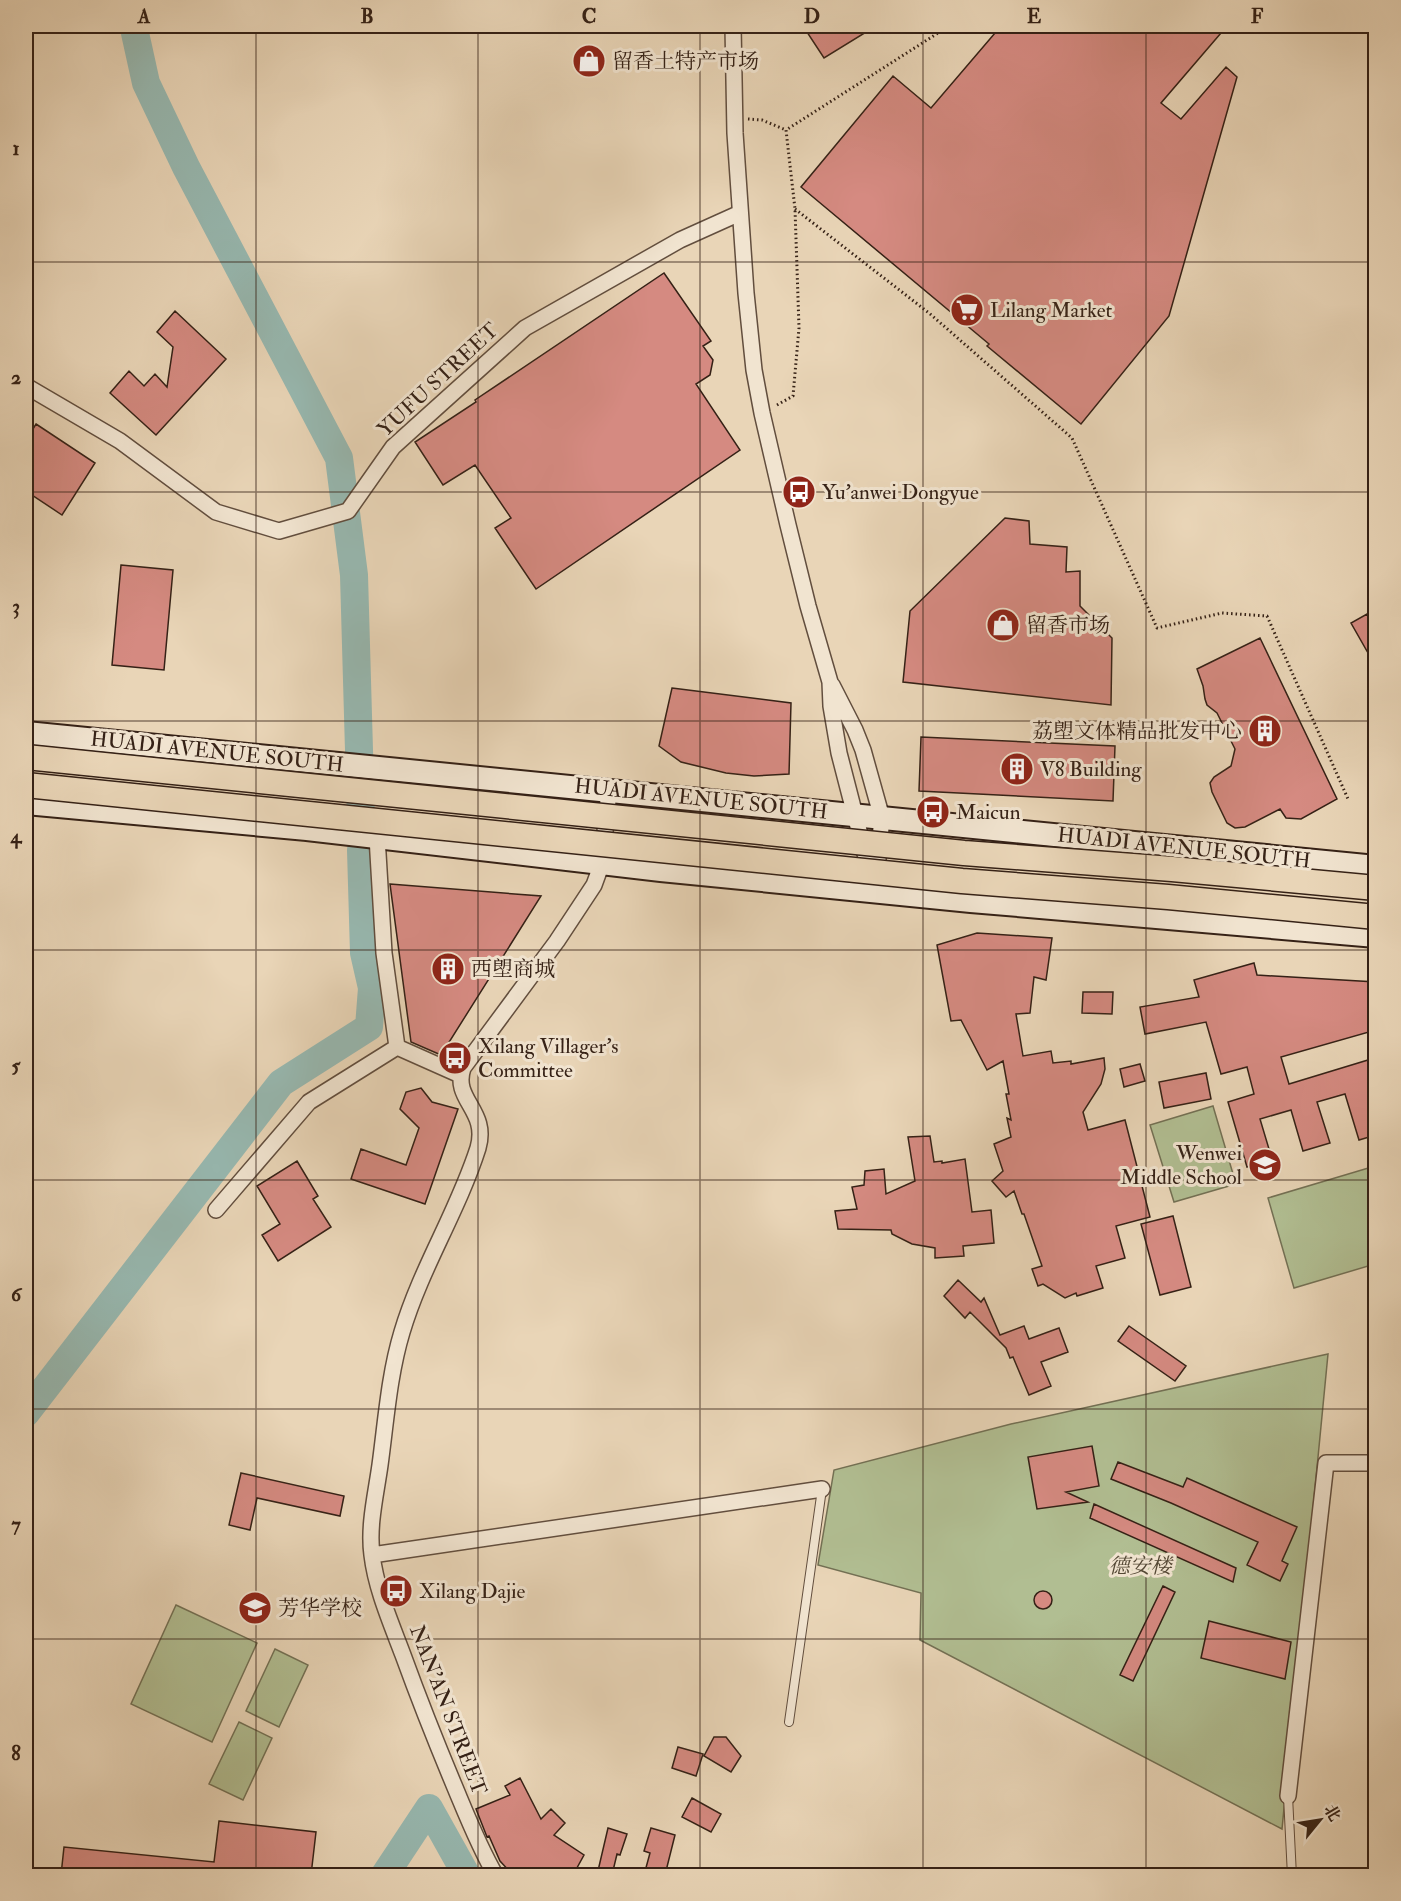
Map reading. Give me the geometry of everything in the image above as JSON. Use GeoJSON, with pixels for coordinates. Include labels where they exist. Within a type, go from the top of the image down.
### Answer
{"type":"FeatureCollection","features":[{"type":"Feature","properties":{"kind":"main road","name":"HUADI AVENUE SOUTH"},"geometry":{"type":"LineString","coordinates":[[26,733],[1376,867]]}},
{"type":"Feature","properties":{"kind":"main road","name":"HUADI AVENUE SOUTH"},"geometry":{"type":"LineString","coordinates":[[26,757],[964,854],[1172,869],[1376,888]]}},
{"type":"Feature","properties":{"kind":"main road"},"geometry":{"type":"LineString","coordinates":[[26,785],[962,881],[1376,916]]}},
{"type":"Feature","properties":{"kind":"main road"},"geometry":{"type":"LineString","coordinates":[[26,803],[307,829],[875,891],[1376,936]]}},
{"type":"Feature","properties":{"kind":"street"},"geometry":{"type":"LineString","coordinates":[[733,26],[740,213],[749,331],[762,413],[808,606],[830,682],[859,740],[882,818],[875,891]]}},
{"type":"Feature","properties":{"kind":"street","name":"YUFU STREET"},"geometry":{"type":"LineString","coordinates":[[26,386],[120,441],[216,512],[279,531],[288,529],[348,511],[393,447],[525,328],[680,240],[740,213]]}},
{"type":"Feature","properties":{"kind":"street"},"geometry":{"type":"LineString","coordinates":[[830,682],[834,729],[875,891]]}},
{"type":"Feature","properties":{"kind":"street"},"geometry":{"type":"LineString","coordinates":[[398,1047],[460,1075],[581,907],[594,885],[602,863],[609,790]]}},
{"type":"Feature","properties":{"kind":"street"},"geometry":{"type":"LineString","coordinates":[[377,837],[384,953],[398,1047]]}},
{"type":"Feature","properties":{"kind":"street"},"geometry":{"type":"LineString","coordinates":[[216,1210],[309,1102],[398,1047]]}},
{"type":"Feature","properties":{"kind":"street","name":"NAN'AN STREET"},"geometry":{"type":"LineString","coordinates":[[460,1075],[459,1083],[478,1118],[481,1135],[467,1179],[414,1299],[402,1334],[394,1366],[375,1502],[372,1555],[386,1607],[432,1731],[465,1811],[496,1875]]}},
{"type":"Feature","properties":{"kind":"street"},"geometry":{"type":"LineString","coordinates":[[1288,1796],[1326,1463],[1376,1463]]}},
{"type":"Feature","properties":{"kind":"street"},"geometry":{"type":"LineString","coordinates":[[372,1555],[822,1489]]}},
{"type":"Feature","properties":{"kind":"lane"},"geometry":{"type":"LineString","coordinates":[[789,1722],[822,1489]]}},
{"type":"Feature","properties":{"kind":"lane"},"geometry":{"type":"LineString","coordinates":[[1288,1796],[1292,1875]]}},
{"type":"Feature","properties":{"kind":"path"},"geometry":{"type":"LineString","coordinates":[[786,130],[949,26]]}},
{"type":"Feature","properties":{"kind":"path"},"geometry":{"type":"LineString","coordinates":[[735,118],[762,120],[786,130]]}},
{"type":"Feature","properties":{"kind":"path"},"geometry":{"type":"LineString","coordinates":[[762,413],[793,396],[800,328],[795,209],[786,130]]}},
{"type":"Feature","properties":{"kind":"path"},"geometry":{"type":"LineString","coordinates":[[795,209],[929,313],[1072,438],[1157,628],[1222,613],[1267,616],[1348,799]]}},
{"type":"Feature","properties":{"kind":"green space"},"geometry":{"type":"Polygon","coordinates":[[[1213,1106],[1236,1184],[1174,1202],[1150,1125],[1213,1106]]]}},
{"type":"Feature","properties":{"kind":"green space"},"geometry":{"type":"Polygon","coordinates":[[[1375,1166],[1375,1264],[1294,1288],[1268,1198],[1375,1166]]]}},
{"type":"Feature","properties":{"kind":"green space","name":"德安楼"},"geometry":{"type":"Polygon","coordinates":[[[1328,1354],[1282,1829],[920,1640],[921,1593],[818,1565],[834,1470],[1011,1424],[1328,1354]]]}},
{"type":"Feature","properties":{"kind":"green space"},"geometry":{"type":"Polygon","coordinates":[[[176,1605],[257,1643],[212,1742],[131,1704],[176,1605]]]}},
{"type":"Feature","properties":{"kind":"green space"},"geometry":{"type":"Polygon","coordinates":[[[275,1649],[308,1665],[279,1727],[246,1711],[275,1649]]]}},
{"type":"Feature","properties":{"kind":"green space"},"geometry":{"type":"Polygon","coordinates":[[[239,1722],[272,1738],[243,1800],[209,1784],[239,1722]]]}},
{"type":"Feature","properties":{"kind":"building"},"geometry":{"type":"Polygon","coordinates":[[[803,26],[876,26],[824,58],[803,26]]]}},
{"type":"Feature","properties":{"kind":"building"},"geometry":{"type":"Polygon","coordinates":[[[1001,26],[1227,26],[1161,103],[1181,119],[1226,67],[1237,77],[1169,316],[1081,424],[801,187],[893,76],[931,108],[1001,26]]]}},
{"type":"Feature","properties":{"kind":"building"},"geometry":{"type":"Polygon","coordinates":[[[664,273],[711,341],[703,346],[713,360],[710,375],[696,384],[740,450],[536,589],[495,528],[511,518],[475,465],[443,485],[415,442],[664,273]]]}},
{"type":"Feature","properties":{"kind":"building"},"geometry":{"type":"Polygon","coordinates":[[[175,311],[226,359],[156,435],[110,393],[129,371],[144,386],[155,374],[167,387],[173,347],[157,332],[175,311]]]}},
{"type":"Feature","properties":{"kind":"building"},"geometry":{"type":"Polygon","coordinates":[[[36,424],[95,463],[62,515],[26,491],[26,440],[36,424]]]}},
{"type":"Feature","properties":{"kind":"building","name":"留香市场"},"geometry":{"type":"Polygon","coordinates":[[[1005,518],[1029,521],[1030,544],[1067,547],[1066,572],[1080,571],[1080,606],[1112,638],[1111,705],[903,682],[910,611],[1005,518]]]}},
{"type":"Feature","properties":{"kind":"building"},"geometry":{"type":"Polygon","coordinates":[[[121,565],[173,570],[164,670],[112,665],[121,565]]]}},
{"type":"Feature","properties":{"kind":"building"},"geometry":{"type":"Polygon","coordinates":[[[1367,614],[1376,628],[1376,667],[1351,623],[1367,614]]]}},
{"type":"Feature","properties":{"kind":"building","name":"荔塱文体精品批发中心"},"geometry":{"type":"Polygon","coordinates":[[[1260,638],[1337,799],[1301,819],[1286,818],[1280,809],[1245,827],[1235,828],[1227,823],[1210,783],[1214,777],[1231,766],[1235,749],[1217,713],[1207,705],[1197,669],[1260,638]]]}},
{"type":"Feature","properties":{"kind":"building"},"geometry":{"type":"Polygon","coordinates":[[[672,688],[791,703],[789,774],[754,776],[726,773],[681,762],[659,746],[672,688]]]}},
{"type":"Feature","properties":{"kind":"building","name":"V8 Building"},"geometry":{"type":"Polygon","coordinates":[[[921,737],[1115,746],[1113,801],[919,791],[921,737]]]}},
{"type":"Feature","properties":{"kind":"building","name":"西塱商城"},"geometry":{"type":"Polygon","coordinates":[[[390,884],[541,896],[441,1055],[411,1042],[390,884]]]}},
{"type":"Feature","properties":{"kind":"building"},"geometry":{"type":"Polygon","coordinates":[[[977,933],[1052,938],[1046,980],[1034,977],[1030,1013],[1016,1014],[1023,1056],[1051,1051],[1053,1063],[1071,1061],[1071,1064],[1104,1058],[1105,1069],[1101,1084],[1083,1112],[1088,1130],[1125,1120],[1150,1217],[1116,1226],[1125,1258],[1096,1266],[1103,1288],[1077,1296],[1076,1293],[1065,1298],[1043,1284],[1038,1286],[1032,1269],[1042,1266],[1014,1191],[1006,1197],[992,1181],[1003,1171],[994,1144],[1011,1137],[1007,1118],[1011,1120],[1006,1094],[1009,1094],[1003,1061],[987,1070],[961,1020],[951,1021],[937,945],[977,933]]]}},
{"type":"Feature","properties":{"kind":"building"},"geometry":{"type":"Polygon","coordinates":[[[1254,963],[1257,975],[1376,982],[1376,1030],[1281,1057],[1289,1084],[1368,1060],[1376,1084],[1376,1135],[1359,1140],[1345,1094],[1317,1102],[1330,1143],[1303,1151],[1291,1110],[1260,1119],[1272,1159],[1247,1167],[1228,1102],[1254,1094],[1247,1067],[1221,1074],[1206,1022],[1145,1034],[1140,1007],[1199,997],[1194,980],[1254,963]]]}},
{"type":"Feature","properties":{"kind":"building"},"geometry":{"type":"Polygon","coordinates":[[[1083,992],[1113,992],[1112,1014],[1082,1013],[1083,992]]]}},
{"type":"Feature","properties":{"kind":"building"},"geometry":{"type":"Polygon","coordinates":[[[1140,1064],[1145,1081],[1124,1087],[1120,1069],[1140,1064]]]}},
{"type":"Feature","properties":{"kind":"building"},"geometry":{"type":"Polygon","coordinates":[[[1206,1073],[1211,1099],[1164,1108],[1159,1082],[1206,1073]]]}},
{"type":"Feature","properties":{"kind":"building"},"geometry":{"type":"Polygon","coordinates":[[[421,1088],[432,1102],[458,1109],[425,1204],[351,1179],[361,1149],[406,1165],[419,1128],[400,1109],[406,1092],[421,1088]]]}},
{"type":"Feature","properties":{"kind":"building"},"geometry":{"type":"Polygon","coordinates":[[[930,1136],[934,1162],[965,1159],[972,1212],[991,1210],[994,1243],[963,1246],[964,1256],[935,1258],[935,1248],[912,1244],[892,1234],[891,1230],[838,1229],[835,1211],[857,1209],[852,1187],[864,1185],[865,1171],[884,1169],[886,1194],[915,1181],[908,1137],[930,1136]]]}},
{"type":"Feature","properties":{"kind":"building"},"geometry":{"type":"Polygon","coordinates":[[[297,1161],[318,1196],[313,1199],[331,1227],[278,1261],[262,1235],[280,1224],[257,1186],[297,1161]]]}},
{"type":"Feature","properties":{"kind":"building"},"geometry":{"type":"Polygon","coordinates":[[[1173,1216],[1191,1287],[1160,1295],[1141,1224],[1173,1216]]]}},
{"type":"Feature","properties":{"kind":"building"},"geometry":{"type":"Polygon","coordinates":[[[958,1280],[981,1302],[984,1298],[1000,1335],[1024,1326],[1029,1339],[1059,1328],[1068,1352],[1041,1362],[1051,1386],[1029,1395],[1013,1357],[1010,1358],[1006,1348],[970,1312],[965,1318],[944,1296],[958,1280]]]}},
{"type":"Feature","properties":{"kind":"building"},"geometry":{"type":"Polygon","coordinates":[[[1129,1326],[1186,1366],[1175,1381],[1118,1341],[1129,1326]]]}},
{"type":"Feature","properties":{"kind":"building"},"geometry":{"type":"Polygon","coordinates":[[[1092,1446],[1099,1486],[1066,1492],[1088,1502],[1037,1509],[1028,1457],[1092,1446]]]}},
{"type":"Feature","properties":{"kind":"building"},"geometry":{"type":"Polygon","coordinates":[[[1118,1462],[1183,1487],[1187,1478],[1297,1527],[1282,1561],[1288,1564],[1280,1581],[1247,1565],[1258,1542],[1111,1479],[1118,1462]]]}},
{"type":"Feature","properties":{"kind":"building"},"geometry":{"type":"Polygon","coordinates":[[[241,1473],[344,1496],[340,1516],[257,1498],[250,1530],[229,1525],[241,1473]]]}},
{"type":"Feature","properties":{"kind":"building"},"geometry":{"type":"Polygon","coordinates":[[[1094,1504],[1236,1568],[1233,1582],[1090,1518],[1094,1504]]]}},
{"type":"Feature","properties":{"kind":"building"},"geometry":{"type":"Polygon","coordinates":[[[1163,1586],[1175,1592],[1133,1681],[1120,1675],[1163,1586]]]}},
{"type":"Feature","properties":{"kind":"building"},"geometry":{"type":"Polygon","coordinates":[[[1043,1591],[1049,1594],[1052,1600],[1049,1606],[1043,1609],[1037,1606],[1034,1600],[1037,1594],[1043,1591]]]}},
{"type":"Feature","properties":{"kind":"building"},"geometry":{"type":"Polygon","coordinates":[[[1209,1621],[1291,1642],[1285,1679],[1201,1658],[1209,1621]]]}},
{"type":"Feature","properties":{"kind":"building"},"geometry":{"type":"Polygon","coordinates":[[[714,1737],[726,1737],[741,1756],[731,1772],[704,1756],[714,1737]]]}},
{"type":"Feature","properties":{"kind":"building"},"geometry":{"type":"Polygon","coordinates":[[[678,1747],[703,1754],[696,1776],[672,1768],[678,1747]]]}},
{"type":"Feature","properties":{"kind":"building"},"geometry":{"type":"Polygon","coordinates":[[[520,1778],[541,1819],[551,1809],[565,1823],[554,1835],[584,1855],[573,1875],[513,1875],[500,1861],[476,1809],[510,1795],[505,1786],[520,1778]]]}},
{"type":"Feature","properties":{"kind":"building"},"geometry":{"type":"Polygon","coordinates":[[[692,1798],[721,1814],[711,1832],[682,1817],[692,1798]]]}},
{"type":"Feature","properties":{"kind":"building"},"geometry":{"type":"Polygon","coordinates":[[[219,1821],[316,1832],[311,1875],[61,1875],[64,1847],[214,1862],[219,1821]]]}},
{"type":"Feature","properties":{"kind":"building"},"geometry":{"type":"Polygon","coordinates":[[[608,1828],[627,1834],[620,1855],[617,1854],[612,1875],[597,1875],[608,1828]]]}},
{"type":"Feature","properties":{"kind":"building"},"geometry":{"type":"Polygon","coordinates":[[[651,1828],[675,1835],[665,1875],[644,1875],[650,1853],[644,1851],[651,1828]]]}},
{"type":"Feature","properties":{"kind":"waterway"},"geometry":{"type":"LineString","coordinates":[[138,26],[135,33],[146,83],[186,167],[339,458],[354,575],[361,820]]}},
{"type":"Feature","properties":{"kind":"waterway"},"geometry":{"type":"LineString","coordinates":[[26,1413],[281,1083],[369,1027],[372,988],[364,953],[361,850]]}},
{"type":"Feature","properties":{"kind":"waterway"},"geometry":{"type":"LineString","coordinates":[[384,1876],[429,1808],[467,1876]]}},
{"type":"Feature","properties":{"kind":"place","name":"留香土特产市场"},"geometry":{"type":"Point","coordinates":[589,61]}},
{"type":"Feature","properties":{"kind":"place","name":"Lilang Market"},"geometry":{"type":"Point","coordinates":[967,310]}},
{"type":"Feature","properties":{"kind":"place","name":"Yu'anwei Dongyue"},"geometry":{"type":"Point","coordinates":[799,492]}},
{"type":"Feature","properties":{"kind":"place","name":"留香市场"},"geometry":{"type":"Point","coordinates":[1003,625]}},
{"type":"Feature","properties":{"kind":"place","name":"荔塱文体精品批发中心"},"geometry":{"type":"Point","coordinates":[1265,731]}},
{"type":"Feature","properties":{"kind":"place","name":"V8 Building"},"geometry":{"type":"Point","coordinates":[1017,769]}},
{"type":"Feature","properties":{"kind":"place","name":"Maicun"},"geometry":{"type":"Point","coordinates":[933,812]}},
{"type":"Feature","properties":{"kind":"place","name":"西塱商城"},"geometry":{"type":"Point","coordinates":[448,969]}},
{"type":"Feature","properties":{"kind":"place","name":"Xilang Villager's Committee"},"geometry":{"type":"Point","coordinates":[455,1058]}},
{"type":"Feature","properties":{"kind":"place","name":"Wenwei Middle School"},"geometry":{"type":"Point","coordinates":[1265,1165]}},
{"type":"Feature","properties":{"kind":"place","name":"Xilang Dajie"},"geometry":{"type":"Point","coordinates":[396,1591]}},
{"type":"Feature","properties":{"kind":"place","name":"芳华学校"},"geometry":{"type":"Point","coordinates":[255,1608]}}]}
